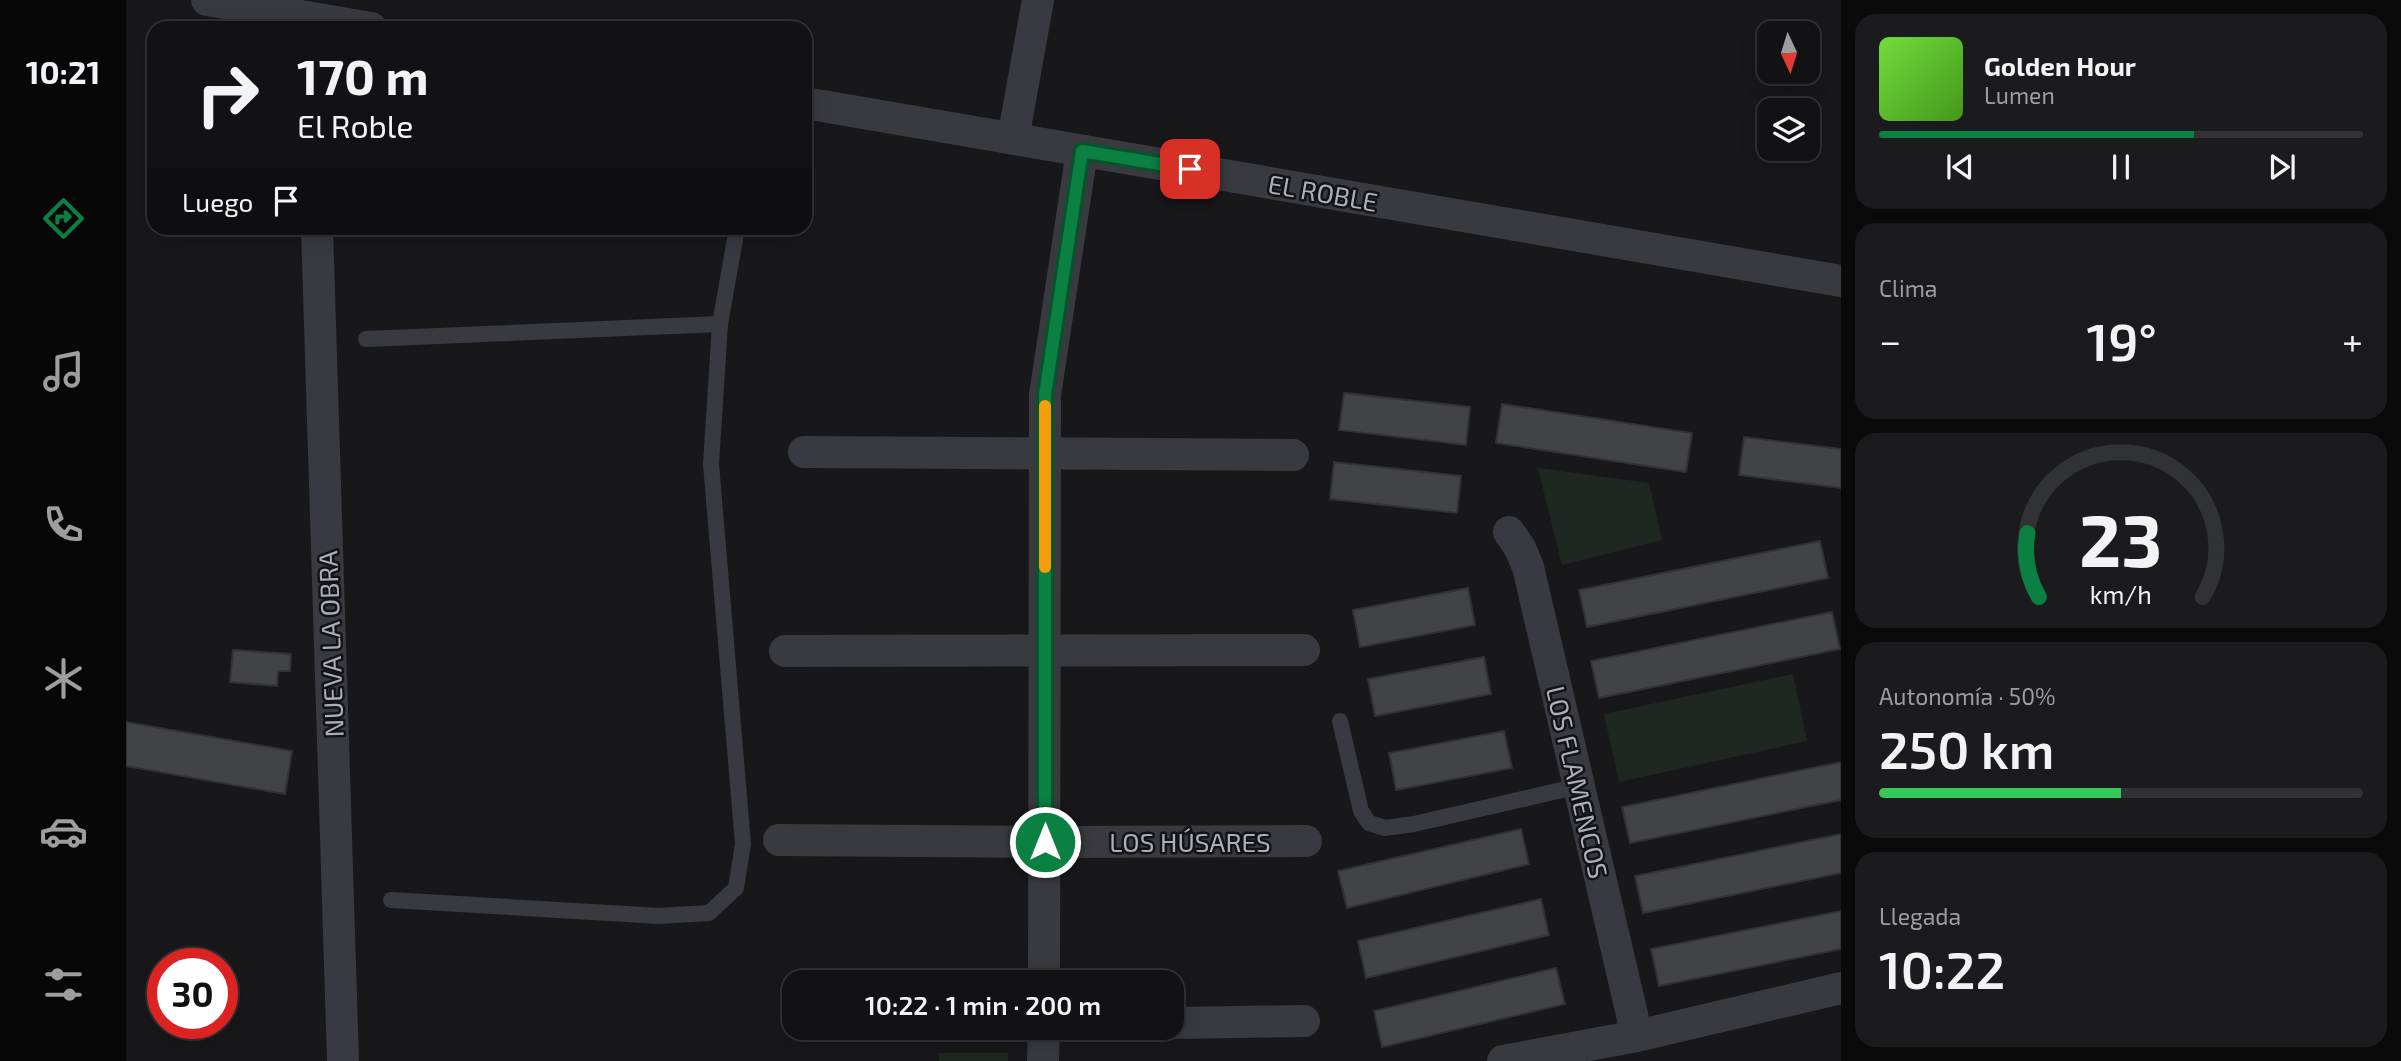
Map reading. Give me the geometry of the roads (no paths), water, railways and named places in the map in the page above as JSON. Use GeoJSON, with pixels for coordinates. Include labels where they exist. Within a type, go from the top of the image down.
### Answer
{"type":"FeatureCollection","features":[{"type":"Feature","properties":{"kind":"street"},"geometry":{"type":"LineString","coordinates":[[207,0],[324,21]]}},
{"type":"Feature","properties":{"kind":"street"},"geometry":{"type":"LineString","coordinates":[[1013,139],[1038,0]]}},
{"type":"Feature","properties":{"kind":"street","name":"EL ROBLE"},"geometry":{"type":"LineString","coordinates":[[812,104],[1841,281]]}},
{"type":"Feature","properties":{"kind":"street"},"geometry":{"type":"LineString","coordinates":[[1044,970],[1045,395],[1082,151]]}},
{"type":"Feature","properties":{"kind":"street","name":"NUEVA LA OBRA"},"geometry":{"type":"LineString","coordinates":[[317,235],[343,1061]]}},
{"type":"Feature","properties":{"kind":"street"},"geometry":{"type":"LineString","coordinates":[[804,452],[1293,455]]}},
{"type":"Feature","properties":{"kind":"street","name":"LOS FLAMENCOS"},"geometry":{"type":"LineString","coordinates":[[1509,532],[1528,567],[1637,1036]]}},
{"type":"Feature","properties":{"kind":"street"},"geometry":{"type":"LineString","coordinates":[[786,651],[1304,650]]}},
{"type":"Feature","properties":{"kind":"street","name":"LOS HÚSARES"},"geometry":{"type":"LineString","coordinates":[[779,840],[1306,841]]}},
{"type":"Feature","properties":{"kind":"street"},"geometry":{"type":"LineString","coordinates":[[1503,1061],[1637,1036],[1841,988]]}},
{"type":"Feature","properties":{"kind":"street"},"geometry":{"type":"LineString","coordinates":[[1184,1023],[1304,1021]]}},
{"type":"Feature","properties":{"kind":"street"},"geometry":{"type":"LineString","coordinates":[[1044,1040],[1044,1061]]}},
{"type":"Feature","properties":{"kind":"lane"},"geometry":{"type":"LineString","coordinates":[[391,900],[659,916],[709,914],[736,888],[743,844],[711,464],[720,324],[736,235]]}},
{"type":"Feature","properties":{"kind":"lane"},"geometry":{"type":"LineString","coordinates":[[366,339],[720,324]]}},
{"type":"Feature","properties":{"kind":"lane"},"geometry":{"type":"LineString","coordinates":[[1340,721],[1361,811],[1369,823],[1376,827],[1414,824],[1579,786]]}}]}
